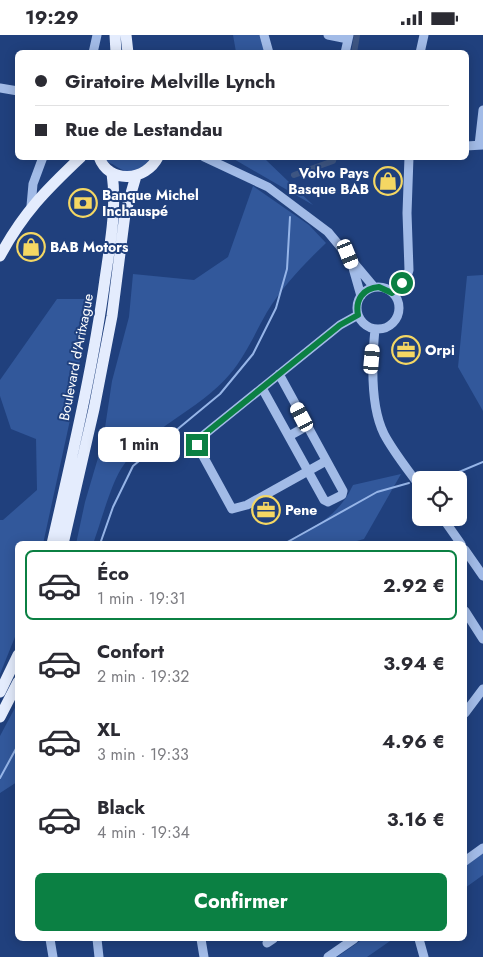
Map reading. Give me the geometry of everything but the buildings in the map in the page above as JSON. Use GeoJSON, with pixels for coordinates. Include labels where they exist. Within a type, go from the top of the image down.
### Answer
{"type":"FeatureCollection","features":[{"type":"Feature","properties":{"kind":"main road"},"geometry":{"type":"LineString","coordinates":[[115,35],[116,50]]}},
{"type":"Feature","properties":{"kind":"main road"},"geometry":{"type":"LineString","coordinates":[[126,35],[128,50]]}},
{"type":"Feature","properties":{"kind":"main road"},"geometry":{"type":"LineString","coordinates":[[0,256],[14,229],[31,206],[78,160]]}},
{"type":"Feature","properties":{"kind":"main road"},"geometry":{"type":"LineString","coordinates":[[52,185],[88,160]]}},
{"type":"Feature","properties":{"kind":"main road"},"geometry":{"type":"LineString","coordinates":[[101,160],[112,173],[128,177],[136,176],[148,170],[156,160]]}},
{"type":"Feature","properties":{"kind":"main road","name":"Boulevard d'Aritxague"},"geometry":{"type":"LineString","coordinates":[[53,541],[82,409],[100,316],[114,201],[112,173]]}},
{"type":"Feature","properties":{"kind":"main road","name":"Boulevard d'Aritxague"},"geometry":{"type":"LineString","coordinates":[[64,541],[96,399],[112,316],[125,214],[136,176]]}},
{"type":"Feature","properties":{"kind":"main road"},"geometry":{"type":"LineString","coordinates":[[0,692],[15,661]]}},
{"type":"Feature","properties":{"kind":"main road"},"geometry":{"type":"LineString","coordinates":[[0,717],[15,688]]}},
{"type":"Feature","properties":{"kind":"street"},"geometry":{"type":"LineString","coordinates":[[94,50],[97,35]]}},
{"type":"Feature","properties":{"kind":"street"},"geometry":{"type":"LineString","coordinates":[[264,35],[268,50]]}},
{"type":"Feature","properties":{"kind":"street"},"geometry":{"type":"LineString","coordinates":[[328,35],[348,37],[346,50]]}},
{"type":"Feature","properties":{"kind":"street"},"geometry":{"type":"LineString","coordinates":[[421,50],[424,35]]}},
{"type":"Feature","properties":{"kind":"street"},"geometry":{"type":"LineString","coordinates":[[0,88],[15,90]]}},
{"type":"Feature","properties":{"kind":"street"},"geometry":{"type":"LineString","coordinates":[[481,145],[483,110]]}},
{"type":"Feature","properties":{"kind":"street"},"geometry":{"type":"LineString","coordinates":[[31,206],[33,185],[42,160]]}},
{"type":"Feature","properties":{"kind":"street"},"geometry":{"type":"LineString","coordinates":[[210,160],[268,187],[328,231],[374,287]]}},
{"type":"Feature","properties":{"kind":"street"},"geometry":{"type":"LineString","coordinates":[[392,293],[406,279],[409,270],[407,213],[409,160]]}},
{"type":"Feature","properties":{"kind":"street"},"geometry":{"type":"LineString","coordinates":[[348,254],[361,296],[357,309],[358,315],[364,324],[374,329],[386,327],[396,318],[399,305],[392,293],[384,288],[374,287],[361,296]]}},
{"type":"Feature","properties":{"kind":"street"},"geometry":{"type":"LineString","coordinates":[[326,461],[238,509],[232,509],[197,445],[200,438],[279,374],[340,325],[358,315]]}},
{"type":"Feature","properties":{"kind":"street"},"geometry":{"type":"LineString","coordinates":[[374,329],[372,359],[380,423],[388,441],[412,475]]}},
{"type":"Feature","properties":{"kind":"street"},"geometry":{"type":"LineString","coordinates":[[262,388],[324,500],[328,502],[342,495],[344,491],[279,374]]}},
{"type":"Feature","properties":{"kind":"street"},"geometry":{"type":"LineString","coordinates":[[289,436],[307,426]]}},
{"type":"Feature","properties":{"kind":"street"},"geometry":{"type":"LineString","coordinates":[[448,526],[459,541]]}},
{"type":"Feature","properties":{"kind":"street"},"geometry":{"type":"LineString","coordinates":[[467,553],[483,576]]}},
{"type":"Feature","properties":{"kind":"street"},"geometry":{"type":"LineString","coordinates":[[467,615],[483,639]]}},
{"type":"Feature","properties":{"kind":"street"},"geometry":{"type":"LineString","coordinates":[[467,710],[483,689]]}},
{"type":"Feature","properties":{"kind":"street"},"geometry":{"type":"LineString","coordinates":[[467,860],[483,848]]}},
{"type":"Feature","properties":{"kind":"street"},"geometry":{"type":"LineString","coordinates":[[50,941],[53,957]]}},
{"type":"Feature","properties":{"kind":"street"},"geometry":{"type":"LineString","coordinates":[[97,941],[99,957]]}},
{"type":"Feature","properties":{"kind":"street"},"geometry":{"type":"LineString","coordinates":[[200,941],[204,957]]}},
{"type":"Feature","properties":{"kind":"street"},"geometry":{"type":"LineString","coordinates":[[328,957],[350,941]]}},
{"type":"Feature","properties":{"kind":"street"},"geometry":{"type":"LineString","coordinates":[[420,941],[424,957]]}},
{"type":"Feature","properties":{"kind":"shaded area"},"geometry":{"type":"Polygon","coordinates":[[[233,35],[259,35],[264,50],[236,50],[233,35]]]}},
{"type":"Feature","properties":{"kind":"shaded area"},"geometry":{"type":"Polygon","coordinates":[[[106,160],[152,160],[141,169],[133,172],[123,170],[106,160]]]}},
{"type":"Feature","properties":{"kind":"shaded area"},"geometry":{"type":"Polygon","coordinates":[[[235,160],[266,160],[313,205],[235,160]]]}},
{"type":"Feature","properties":{"kind":"shaded area"},"geometry":{"type":"Polygon","coordinates":[[[253,186],[309,225],[326,243],[280,293],[230,374],[204,399],[145,442],[121,469],[113,485],[94,541],[77,541],[85,502],[103,441],[112,381],[129,317],[133,274],[194,280],[228,257],[253,186]]]}},
{"type":"Feature","properties":{"kind":"shaded area"},"geometry":{"type":"Polygon","coordinates":[[[483,275],[483,411],[458,367],[467,276],[483,275]]]}},
{"type":"Feature","properties":{"kind":"shaded area"},"geometry":{"type":"Polygon","coordinates":[[[57,299],[90,299],[70,420],[44,541],[15,541],[15,637],[0,674],[0,520],[3,520],[37,490],[36,439],[11,429],[0,396],[0,380],[57,299]]]}},
{"type":"Feature","properties":{"kind":"shaded area"},"geometry":{"type":"Polygon","coordinates":[[[401,474],[364,539],[357,541],[287,541],[314,527],[332,514],[347,497],[353,485],[401,474]]]}},
{"type":"Feature","properties":{"kind":"shaded area"},"geometry":{"type":"Polygon","coordinates":[[[15,708],[15,783],[0,793],[0,736],[15,708]]]}},
{"type":"Feature","properties":{"kind":"shaded area"},"geometry":{"type":"Polygon","coordinates":[[[483,853],[483,875],[467,887],[467,865],[483,853]]]}},
{"type":"Feature","properties":{"kind":"shaded area"},"geometry":{"type":"Polygon","coordinates":[[[360,941],[390,941],[367,957],[337,957],[360,941]]]}},
{"type":"Feature","properties":{"kind":"waterway"},"geometry":{"type":"LineString","coordinates":[[354,50],[357,35]]}},
{"type":"Feature","properties":{"kind":"waterway"},"geometry":{"type":"LineString","coordinates":[[294,175],[333,160]]}},
{"type":"Feature","properties":{"kind":"waterway"},"geometry":{"type":"LineString","coordinates":[[101,541],[113,507],[133,466],[220,394],[253,354],[276,308],[287,269],[290,217]]}},
{"type":"Feature","properties":{"kind":"waterway"},"geometry":{"type":"LineString","coordinates":[[461,471],[483,462]]}},
{"type":"Feature","properties":{"kind":"waterway"},"geometry":{"type":"LineString","coordinates":[[289,541],[377,492],[409,483]]}},
{"type":"Feature","properties":{"kind":"waterway"},"geometry":{"type":"LineString","coordinates":[[0,778],[15,750]]}},
{"type":"Feature","properties":{"kind":"place","name":"Volvo Pays Basque BAB"},"geometry":{"type":"Point","coordinates":[388,181]}},
{"type":"Feature","properties":{"kind":"place","name":"Banque Michel Inchauspé"},"geometry":{"type":"Point","coordinates":[83,203]}},
{"type":"Feature","properties":{"kind":"place","name":"BAB Motors"},"geometry":{"type":"Point","coordinates":[31,247]}},
{"type":"Feature","properties":{"kind":"place","name":"Orpi"},"geometry":{"type":"Point","coordinates":[406,350]}},
{"type":"Feature","properties":{"kind":"place","name":"Pene"},"geometry":{"type":"Point","coordinates":[266,510]}},
{"type":"Feature","properties":{"kind":"route"},"geometry":{"type":"LineString","coordinates":[[197,445],[200,438],[325,337],[340,325],[358,315],[358,302],[364,292],[374,287],[379,287],[392,293],[402,283]]}}]}
